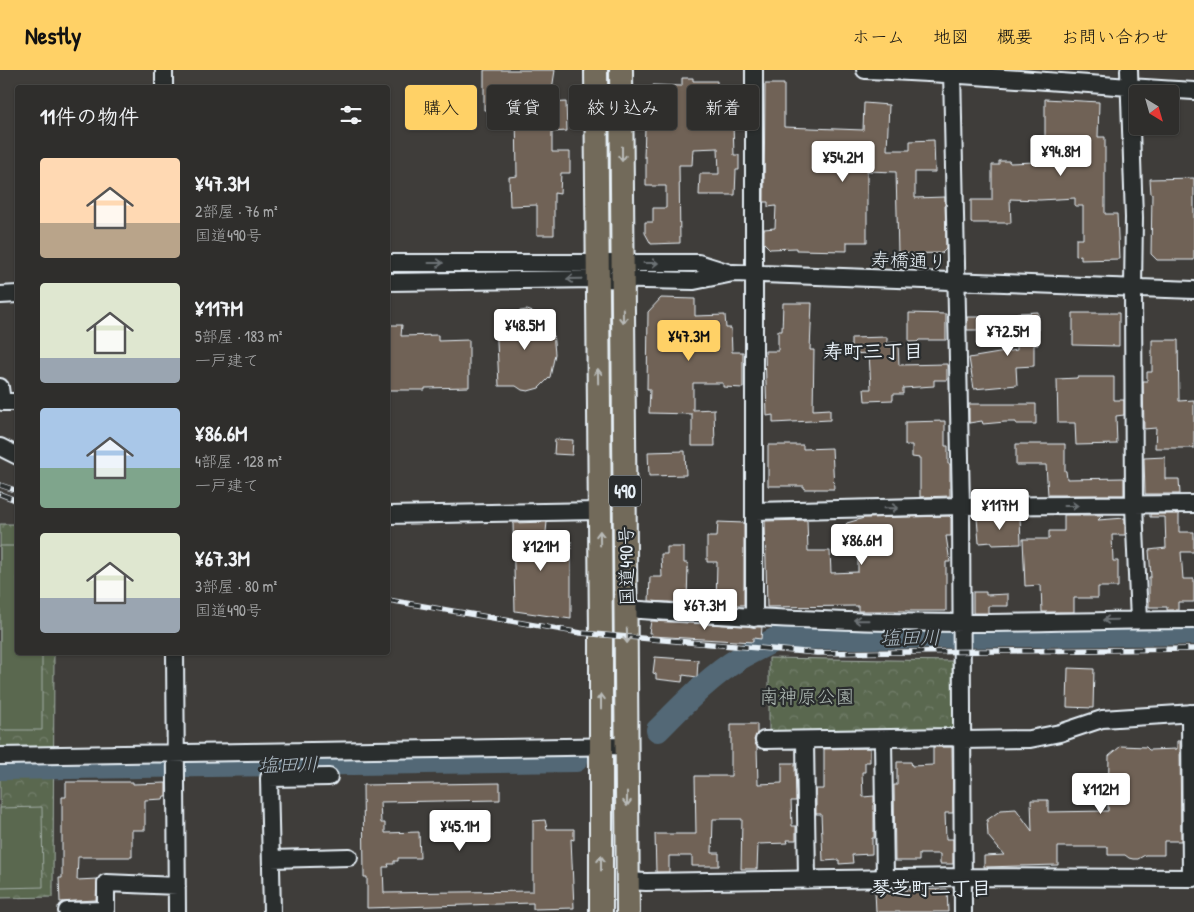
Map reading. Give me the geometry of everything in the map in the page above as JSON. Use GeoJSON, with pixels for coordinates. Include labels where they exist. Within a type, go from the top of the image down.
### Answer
{"type":"FeatureCollection","features":[{"type":"Feature","properties":{"kind":"highway","name":"国道490号"},"geometry":{"type":"LineString","coordinates":[[596,70],[601,912]]}},
{"type":"Feature","properties":{"kind":"highway","name":"国道490号"},"geometry":{"type":"LineString","coordinates":[[621,70],[628,912]]}},
{"type":"Feature","properties":{"kind":"street"},"geometry":{"type":"LineString","coordinates":[[164,70],[164,85]]}},
{"type":"Feature","properties":{"kind":"street"},"geometry":{"type":"LineString","coordinates":[[754,70],[754,618]]}},
{"type":"Feature","properties":{"kind":"street"},"geometry":{"type":"LineString","coordinates":[[865,70],[952,72],[1129,88]]}},
{"type":"Feature","properties":{"kind":"street"},"geometry":{"type":"LineString","coordinates":[[1129,70],[1130,85]]}},
{"type":"Feature","properties":{"kind":"street"},"geometry":{"type":"LineString","coordinates":[[952,72],[962,632],[964,912]]}},
{"type":"Feature","properties":{"kind":"street"},"geometry":{"type":"LineString","coordinates":[[1179,90],[1194,91]]}},
{"type":"Feature","properties":{"kind":"street"},"geometry":{"type":"LineString","coordinates":[[1131,135],[1134,218],[1132,288],[1134,506],[1139,620]]}},
{"type":"Feature","properties":{"kind":"street"},"geometry":{"type":"LineString","coordinates":[[390,263],[597,271]]}},
{"type":"Feature","properties":{"kind":"street","name":"寿橋通り"},"geometry":{"type":"LineString","coordinates":[[597,271],[622,271],[698,263],[733,273],[1194,290]]}},
{"type":"Feature","properties":{"kind":"street"},"geometry":{"type":"LineString","coordinates":[[390,282],[597,271]]}},
{"type":"Feature","properties":{"kind":"street"},"geometry":{"type":"LineString","coordinates":[[0,295],[15,294]]}},
{"type":"Feature","properties":{"kind":"street"},"geometry":{"type":"LineString","coordinates":[[0,387],[2,402],[15,402]]}},
{"type":"Feature","properties":{"kind":"street"},"geometry":{"type":"LineString","coordinates":[[0,447],[15,454]]}},
{"type":"Feature","properties":{"kind":"street"},"geometry":{"type":"LineString","coordinates":[[755,511],[960,506],[1194,504]]}},
{"type":"Feature","properties":{"kind":"street"},"geometry":{"type":"LineString","coordinates":[[390,516],[600,511]]}},
{"type":"Feature","properties":{"kind":"street"},"geometry":{"type":"LineString","coordinates":[[626,609],[962,632],[1139,620],[1194,620]]}},
{"type":"Feature","properties":{"kind":"street"},"geometry":{"type":"LineString","coordinates":[[175,655],[177,912]]}},
{"type":"Feature","properties":{"kind":"street"},"geometry":{"type":"LineString","coordinates":[[628,881],[963,877],[1193,878],[1192,713],[1102,719],[1060,733],[1030,739],[963,740],[953,737],[764,740]]}},
{"type":"Feature","properties":{"kind":"street"},"geometry":{"type":"LineString","coordinates":[[883,739],[885,879]]}},
{"type":"Feature","properties":{"kind":"street"},"geometry":{"type":"LineString","coordinates":[[805,740],[807,880]]}},
{"type":"Feature","properties":{"kind":"street"},"geometry":{"type":"LineString","coordinates":[[0,756],[176,756],[627,746]]}},
{"type":"Feature","properties":{"kind":"street"},"geometry":{"type":"LineString","coordinates":[[272,912],[269,778],[329,777]]}},
{"type":"Feature","properties":{"kind":"street"},"geometry":{"type":"LineString","coordinates":[[271,859],[349,857]]}},
{"type":"Feature","properties":{"kind":"street"},"geometry":{"type":"LineString","coordinates":[[67,911],[106,910],[106,883],[177,886]]}},
{"type":"Feature","properties":{"kind":"green space"},"geometry":{"type":"Polygon","coordinates":[[[606,130],[611,130],[611,236],[606,236],[606,130]]]}},
{"type":"Feature","properties":{"kind":"green space"},"geometry":{"type":"Polygon","coordinates":[[[606,310],[612,310],[615,583],[609,583],[606,310]]]}},
{"type":"Feature","properties":{"kind":"green space"},"geometry":{"type":"Polygon","coordinates":[[[0,524],[15,524],[15,655],[54,655],[53,897],[0,898],[0,524]]]}},
{"type":"Feature","properties":{"kind":"green space"},"geometry":{"type":"Polygon","coordinates":[[[0,546],[15,546],[15,655],[42,655],[42,730],[0,730],[0,546]]]}},
{"type":"Feature","properties":{"kind":"green space","name":"南神原公園"},"geometry":{"type":"Polygon","coordinates":[[[769,658],[952,661],[953,732],[769,736],[769,658]]]}},
{"type":"Feature","properties":{"kind":"green space"},"geometry":{"type":"Polygon","coordinates":[[[42,807],[43,887],[0,888],[0,808],[42,807]]]}},
{"type":"Feature","properties":{"kind":"building"},"geometry":{"type":"Polygon","coordinates":[[[484,70],[555,70],[553,85],[487,85],[487,110],[484,110],[484,70]]]}},
{"type":"Feature","properties":{"kind":"building"},"geometry":{"type":"Polygon","coordinates":[[[682,78],[693,78],[693,81],[717,81],[717,85],[687,85],[687,130],[733,130],[734,155],[739,155],[735,195],[699,195],[700,174],[719,174],[718,148],[693,149],[692,165],[679,165],[680,243],[651,244],[645,233],[645,222],[653,222],[653,208],[666,208],[666,186],[646,186],[645,130],[677,130],[677,86],[682,86],[682,78]]]}},
{"type":"Feature","properties":{"kind":"building"},"geometry":{"type":"Polygon","coordinates":[[[765,84],[784,84],[784,127],[863,130],[864,103],[889,105],[887,150],[910,150],[910,141],[934,140],[935,172],[915,172],[915,198],[945,197],[946,249],[942,253],[898,254],[896,172],[867,171],[867,242],[847,242],[847,251],[796,250],[796,248],[770,249],[764,243],[764,229],[775,228],[776,206],[768,207],[768,202],[764,202],[765,84]]]}},
{"type":"Feature","properties":{"kind":"building"},"geometry":{"type":"Polygon","coordinates":[[[1045,99],[1099,102],[1098,137],[1105,137],[1105,214],[1117,214],[1119,259],[1081,260],[1081,255],[1076,256],[1076,239],[1083,239],[1083,206],[1075,206],[1075,198],[1010,199],[1011,223],[971,223],[971,200],[992,200],[992,165],[999,165],[999,161],[1009,161],[1010,163],[1036,162],[1037,149],[1045,149],[1045,99]]]}},
{"type":"Feature","properties":{"kind":"building"},"geometry":{"type":"Polygon","coordinates":[[[559,102],[566,102],[567,131],[552,132],[552,152],[570,152],[570,173],[561,173],[560,194],[554,193],[554,235],[537,235],[537,205],[510,206],[509,177],[517,176],[516,130],[559,130],[559,102]]]}},
{"type":"Feature","properties":{"kind":"building"},"geometry":{"type":"Polygon","coordinates":[[[1194,178],[1194,260],[1157,260],[1151,254],[1152,194],[1150,179],[1194,178]]]}},
{"type":"Feature","properties":{"kind":"building"},"geometry":{"type":"Polygon","coordinates":[[[661,298],[695,299],[695,316],[725,315],[726,328],[731,328],[732,352],[743,352],[743,388],[723,387],[723,383],[693,383],[693,410],[714,409],[715,446],[692,446],[692,414],[649,413],[650,389],[647,389],[648,312],[661,298]]]}},
{"type":"Feature","properties":{"kind":"building"},"geometry":{"type":"Polygon","coordinates":[[[783,303],[812,303],[810,350],[814,350],[813,410],[830,409],[830,420],[773,423],[773,415],[767,416],[765,351],[778,351],[778,331],[782,331],[783,303]]]}},
{"type":"Feature","properties":{"kind":"building"},"geometry":{"type":"Polygon","coordinates":[[[527,310],[539,314],[553,332],[555,354],[550,377],[539,388],[528,391],[516,386],[499,386],[496,320],[510,319],[520,311],[527,310]]]}},
{"type":"Feature","properties":{"kind":"building"},"geometry":{"type":"Polygon","coordinates":[[[1038,312],[1038,345],[1034,345],[1034,366],[1016,367],[1017,385],[974,389],[969,358],[1017,350],[1017,313],[1038,312]]]}},
{"type":"Feature","properties":{"kind":"building"},"geometry":{"type":"Polygon","coordinates":[[[909,313],[946,314],[946,340],[909,342],[909,313]]]}},
{"type":"Feature","properties":{"kind":"building"},"geometry":{"type":"Polygon","coordinates":[[[1073,313],[1119,313],[1119,346],[1073,345],[1073,313]]]}},
{"type":"Feature","properties":{"kind":"building"},"geometry":{"type":"Polygon","coordinates":[[[967,317],[980,317],[980,330],[967,330],[967,317]]]}},
{"type":"Feature","properties":{"kind":"building"},"geometry":{"type":"Polygon","coordinates":[[[390,325],[402,325],[401,336],[438,335],[438,341],[469,340],[469,387],[425,388],[425,390],[390,390],[390,325]]]}},
{"type":"Feature","properties":{"kind":"building"},"geometry":{"type":"Polygon","coordinates":[[[887,337],[887,343],[898,343],[899,365],[947,364],[947,380],[934,380],[934,386],[903,388],[903,394],[893,394],[893,400],[865,401],[864,389],[871,389],[869,353],[851,354],[851,338],[887,337]]]}},
{"type":"Feature","properties":{"kind":"building"},"geometry":{"type":"Polygon","coordinates":[[[1152,340],[1178,340],[1179,401],[1194,400],[1194,448],[1155,448],[1156,428],[1144,429],[1143,381],[1147,381],[1147,372],[1152,372],[1152,340]]]}},
{"type":"Feature","properties":{"kind":"building"},"geometry":{"type":"Polygon","coordinates":[[[1114,377],[1114,400],[1124,400],[1124,415],[1116,416],[1117,444],[1076,445],[1075,423],[1058,423],[1057,379],[1114,377]]]}},
{"type":"Feature","properties":{"kind":"building"},"geometry":{"type":"Polygon","coordinates":[[[969,404],[1036,404],[1036,424],[1005,422],[983,424],[982,421],[969,423],[969,404]]]}},
{"type":"Feature","properties":{"kind":"building"},"geometry":{"type":"Polygon","coordinates":[[[945,421],[945,446],[948,446],[948,464],[950,464],[950,496],[920,497],[920,458],[912,457],[912,445],[905,445],[905,422],[945,421]]]}},
{"type":"Feature","properties":{"kind":"building"},"geometry":{"type":"Polygon","coordinates":[[[555,439],[573,440],[572,455],[554,454],[555,439]]]}},
{"type":"Feature","properties":{"kind":"building"},"geometry":{"type":"Polygon","coordinates":[[[1016,444],[1065,444],[1065,471],[1067,479],[1124,478],[1124,495],[1048,495],[1046,465],[1016,465],[1016,444]]]}},
{"type":"Feature","properties":{"kind":"building"},"geometry":{"type":"Polygon","coordinates":[[[768,445],[803,445],[803,449],[832,448],[834,489],[804,489],[804,486],[768,486],[768,445]]]}},
{"type":"Feature","properties":{"kind":"building"},"geometry":{"type":"Polygon","coordinates":[[[685,451],[686,475],[649,476],[648,452],[685,451]]]}},
{"type":"Feature","properties":{"kind":"building"},"geometry":{"type":"Polygon","coordinates":[[[1165,457],[1165,479],[1179,479],[1180,494],[1145,494],[1144,458],[1165,457]]]}},
{"type":"Feature","properties":{"kind":"building"},"geometry":{"type":"Polygon","coordinates":[[[1150,514],[1179,514],[1179,532],[1194,532],[1194,552],[1181,552],[1183,579],[1194,579],[1194,602],[1178,602],[1178,610],[1167,610],[1167,607],[1149,607],[1149,577],[1151,577],[1149,550],[1166,548],[1165,517],[1150,517],[1150,514]]]}},
{"type":"Feature","properties":{"kind":"building"},"geometry":{"type":"Polygon","coordinates":[[[1064,515],[1103,515],[1098,520],[1125,518],[1125,535],[1112,535],[1113,561],[1118,561],[1118,587],[1098,587],[1098,598],[1074,598],[1074,612],[1042,612],[1041,585],[1025,586],[1023,539],[1049,539],[1049,531],[1064,531],[1064,515]]]}},
{"type":"Feature","properties":{"kind":"building"},"geometry":{"type":"Polygon","coordinates":[[[949,516],[951,518],[951,536],[946,536],[950,562],[946,562],[946,611],[858,611],[858,606],[767,607],[765,521],[807,520],[808,551],[830,551],[831,573],[858,572],[858,553],[842,548],[841,530],[847,523],[864,518],[949,516]]]}},
{"type":"Feature","properties":{"kind":"building"},"geometry":{"type":"Polygon","coordinates":[[[1020,517],[1021,544],[992,545],[992,542],[979,543],[977,518],[1020,517]]]}},
{"type":"Feature","properties":{"kind":"building"},"geometry":{"type":"Polygon","coordinates":[[[547,522],[545,542],[571,541],[571,619],[515,611],[513,523],[547,522]]]}},
{"type":"Feature","properties":{"kind":"building"},"geometry":{"type":"Polygon","coordinates":[[[718,522],[744,523],[744,605],[716,605],[717,562],[707,562],[707,537],[717,537],[718,522]]]}},
{"type":"Feature","properties":{"kind":"building"},"geometry":{"type":"Polygon","coordinates":[[[667,547],[684,547],[684,563],[688,563],[687,603],[649,601],[650,577],[662,577],[661,554],[667,554],[667,547]]]}},
{"type":"Feature","properties":{"kind":"building"},"geometry":{"type":"Polygon","coordinates":[[[973,592],[986,592],[986,595],[1008,594],[1008,606],[988,606],[988,613],[973,613],[973,592]]]}},
{"type":"Feature","properties":{"kind":"building"},"geometry":{"type":"Polygon","coordinates":[[[651,621],[762,627],[761,639],[753,638],[753,642],[651,636],[652,633],[649,633],[651,621]]]}},
{"type":"Feature","properties":{"kind":"building"},"geometry":{"type":"Polygon","coordinates":[[[655,657],[698,660],[697,677],[683,675],[682,682],[656,679],[656,674],[653,673],[655,657]]]}},
{"type":"Feature","properties":{"kind":"building"},"geometry":{"type":"Polygon","coordinates":[[[1068,668],[1094,669],[1093,708],[1067,707],[1068,668]]]}},
{"type":"Feature","properties":{"kind":"building"},"geometry":{"type":"Polygon","coordinates":[[[731,724],[757,724],[757,733],[754,740],[757,747],[758,784],[782,783],[782,763],[795,763],[796,801],[791,801],[792,826],[796,826],[796,840],[787,840],[788,843],[758,844],[757,869],[741,869],[742,819],[713,819],[712,853],[719,853],[719,866],[692,866],[692,856],[669,856],[669,872],[656,872],[655,834],[696,834],[695,776],[731,776],[731,724]]]}},
{"type":"Feature","properties":{"kind":"building"},"geometry":{"type":"Polygon","coordinates":[[[1177,741],[1180,741],[1181,841],[1164,841],[1164,855],[1145,855],[1138,859],[1133,859],[1125,855],[1108,855],[1108,847],[1058,847],[1058,865],[984,867],[984,856],[1004,855],[988,836],[987,820],[1001,810],[1016,809],[1032,831],[1031,800],[1048,800],[1048,812],[1108,811],[1109,756],[1121,746],[1146,747],[1149,750],[1177,749],[1177,741]]]}},
{"type":"Feature","properties":{"kind":"building"},"geometry":{"type":"Polygon","coordinates":[[[933,747],[952,747],[953,813],[945,813],[946,839],[953,839],[953,864],[940,864],[940,854],[919,854],[919,861],[895,861],[894,785],[897,785],[897,762],[911,762],[912,766],[933,765],[933,747]]]}},
{"type":"Feature","properties":{"kind":"building"},"geometry":{"type":"Polygon","coordinates":[[[870,748],[870,762],[865,762],[865,772],[862,772],[863,797],[874,796],[872,854],[852,855],[853,863],[839,864],[839,860],[823,861],[821,814],[816,814],[816,789],[824,789],[824,749],[870,748]]]}},
{"type":"Feature","properties":{"kind":"building"},"geometry":{"type":"Polygon","coordinates":[[[66,782],[166,783],[166,796],[163,799],[145,800],[145,830],[132,830],[132,857],[78,857],[77,880],[97,879],[96,900],[60,902],[59,878],[62,878],[62,797],[66,797],[66,782]]]}},
{"type":"Feature","properties":{"kind":"building"},"geometry":{"type":"Polygon","coordinates":[[[500,783],[500,800],[380,802],[381,823],[385,823],[385,833],[419,832],[420,858],[398,858],[398,861],[394,861],[394,864],[388,864],[389,867],[383,867],[384,893],[533,891],[533,821],[545,820],[547,829],[574,829],[574,840],[571,839],[574,908],[533,909],[533,903],[367,908],[367,877],[364,877],[363,785],[500,783]]]}},
{"type":"Feature","properties":{"kind":"building"},"geometry":{"type":"Polygon","coordinates":[[[947,889],[948,912],[876,912],[875,891],[947,889]]]}},
{"type":"Feature","properties":{"kind":"waterway","name":"塩田川"},"geometry":{"type":"LineString","coordinates":[[658,730],[718,674],[740,658],[778,638],[1194,633]]}},
{"type":"Feature","properties":{"kind":"waterway","name":"塩田川"},"geometry":{"type":"LineString","coordinates":[[0,768],[576,760]]}},
{"type":"Feature","properties":{"kind":"railway"},"geometry":{"type":"LineString","coordinates":[[0,485],[15,490]]}},
{"type":"Feature","properties":{"kind":"railway"},"geometry":{"type":"LineString","coordinates":[[0,494],[15,500]]}},
{"type":"Feature","properties":{"kind":"railway"},"geometry":{"type":"LineString","coordinates":[[390,600],[581,633],[817,653],[1194,649]]}},
{"type":"Feature","properties":{"kind":"district","name":"寿町三丁目"},"geometry":{"type":"Point","coordinates":[873,350]}},
{"type":"Feature","properties":{"kind":"district","name":"琴芝町二丁目"},"geometry":{"type":"Point","coordinates":[931,887]}}]}
